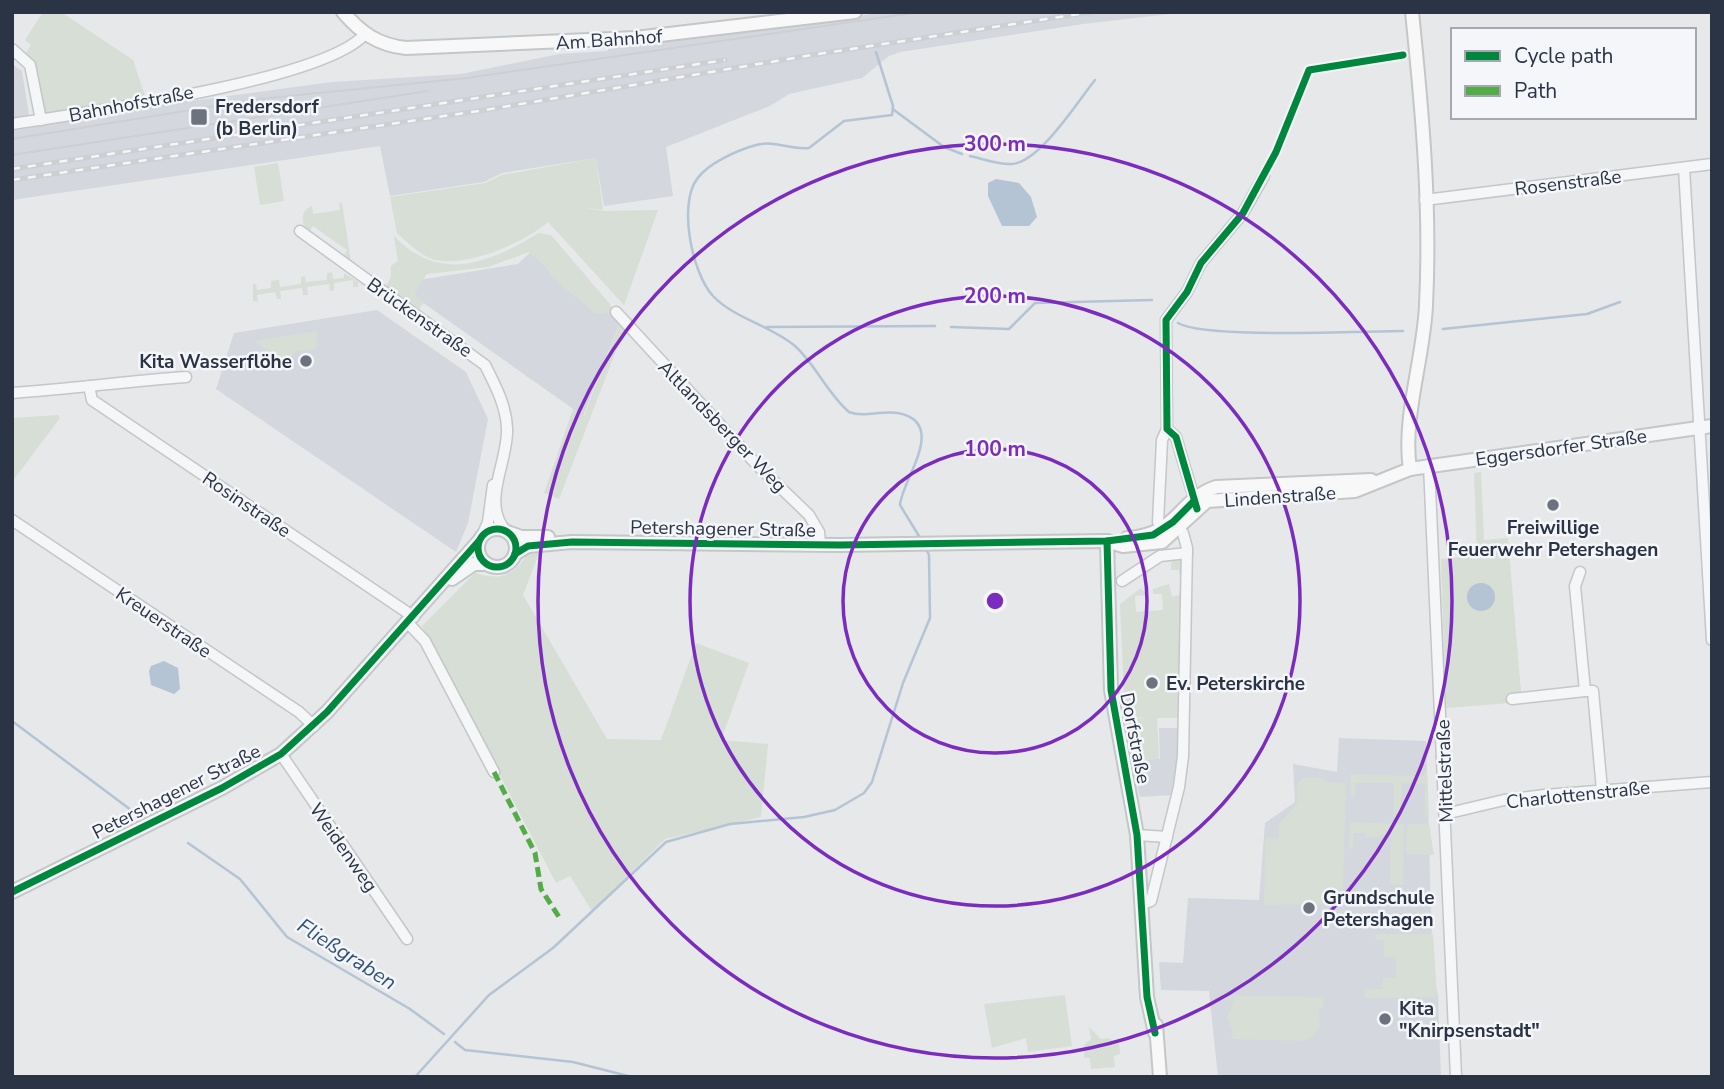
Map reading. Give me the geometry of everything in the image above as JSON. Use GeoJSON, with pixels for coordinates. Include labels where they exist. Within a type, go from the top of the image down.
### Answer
{"type":"FeatureCollection","features":[{"type":"Feature","properties":{"kind":"main road"},"geometry":{"type":"LineString","coordinates":[[343,12],[365,34]]}},
{"type":"Feature","properties":{"kind":"main road","name":"Am Bahnhof"},"geometry":{"type":"LineString","coordinates":[[365,34],[392,47],[602,41],[788,17],[855,12]]}},
{"type":"Feature","properties":{"kind":"main road"},"geometry":{"type":"LineString","coordinates":[[1410,469],[1409,437],[1426,317],[1421,96],[1412,12]]}},
{"type":"Feature","properties":{"kind":"main road","name":"Lindenstraße"},"geometry":{"type":"LineString","coordinates":[[1107,541],[1123,546],[1156,545],[1196,505],[1220,499],[1355,491],[1410,469]]}},
{"type":"Feature","properties":{"kind":"main road","name":"Dorfstraße"},"geometry":{"type":"LineString","coordinates":[[1107,541],[1111,690],[1137,835],[1145,941],[1153,979],[1160,1077]]}},
{"type":"Feature","properties":{"kind":"street","name":"Bahnhofstraße"},"geometry":{"type":"LineString","coordinates":[[12,124],[281,73],[351,48],[365,34]]}},
{"type":"Feature","properties":{"kind":"street"},"geometry":{"type":"LineString","coordinates":[[12,49],[30,65],[41,120]]}},
{"type":"Feature","properties":{"kind":"street","name":"Rosenstraße"},"geometry":{"type":"LineString","coordinates":[[1425,200],[1712,164]]}},
{"type":"Feature","properties":{"kind":"street"},"geometry":{"type":"LineString","coordinates":[[1684,168],[1712,640]]}},
{"type":"Feature","properties":{"kind":"street"},"geometry":{"type":"LineString","coordinates":[[1158,522],[1158,481],[1162,440],[1167,429],[1166,320],[1187,292],[1201,263],[1243,213],[1264,176]]}},
{"type":"Feature","properties":{"kind":"street","name":"Brückenstraße"},"geometry":{"type":"LineString","coordinates":[[300,231],[485,365],[500,396],[507,425],[507,449],[489,498],[488,522],[480,539]]}},
{"type":"Feature","properties":{"kind":"street","name":"Altlandsberger Weg"},"geometry":{"type":"LineString","coordinates":[[616,312],[748,456],[808,515],[819,533],[820,544]]}},
{"type":"Feature","properties":{"kind":"street"},"geometry":{"type":"LineString","coordinates":[[12,393],[89,386],[101,382],[186,377]]}},
{"type":"Feature","properties":{"kind":"street","name":"Rosinstraße"},"geometry":{"type":"LineString","coordinates":[[89,386],[92,400],[411,620],[425,640],[494,772]]}},
{"type":"Feature","properties":{"kind":"street","name":"Eggersdorfer Straße"},"geometry":{"type":"LineString","coordinates":[[1410,469],[1712,426]]}},
{"type":"Feature","properties":{"kind":"street"},"geometry":{"type":"LineString","coordinates":[[1167,429],[1176,437],[1196,505]]}},
{"type":"Feature","properties":{"kind":"street","name":"Mittelstraße"},"geometry":{"type":"LineString","coordinates":[[1429,465],[1456,1077]]}},
{"type":"Feature","properties":{"kind":"street","name":"Brückenstraße"},"geometry":{"type":"LineString","coordinates":[[500,468],[497,511],[499,522],[507,532]]}},
{"type":"Feature","properties":{"kind":"street","name":"Kreuerstraße"},"geometry":{"type":"LineString","coordinates":[[12,520],[299,712],[314,726]]}},
{"type":"Feature","properties":{"kind":"street","name":"Dorfstraße"},"geometry":{"type":"LineString","coordinates":[[1142,904],[1152,901],[1183,756],[1187,553],[1185,539],[1176,525]]}},
{"type":"Feature","properties":{"kind":"street","name":"Petershagener Straße"},"geometry":{"type":"LineString","coordinates":[[445,582],[447,576],[475,550],[480,539],[493,529],[572,542]]}},
{"type":"Feature","properties":{"kind":"street"},"geometry":{"type":"LineString","coordinates":[[507,532],[516,543],[515,554]]}},
{"type":"Feature","properties":{"kind":"street"},"geometry":{"type":"LineString","coordinates":[[480,539],[479,556],[486,564]]}},
{"type":"Feature","properties":{"kind":"street","name":"Petershagener Straße"},"geometry":{"type":"LineString","coordinates":[[12,892],[222,788],[281,754],[314,726],[445,582],[474,564],[503,566],[515,554],[528,547],[572,542],[913,544],[1107,541]]}},
{"type":"Feature","properties":{"kind":"street"},"geometry":{"type":"LineString","coordinates":[[1122,581],[1160,556],[1187,553]]}},
{"type":"Feature","properties":{"kind":"street"},"geometry":{"type":"LineString","coordinates":[[1580,572],[1575,586],[1585,691]]}},
{"type":"Feature","properties":{"kind":"street"},"geometry":{"type":"LineString","coordinates":[[1512,699],[1593,691],[1602,790]]}},
{"type":"Feature","properties":{"kind":"street","name":"Weidenweg"},"geometry":{"type":"LineString","coordinates":[[281,754],[407,939]]}},
{"type":"Feature","properties":{"kind":"street","name":"Charlottenstraße"},"geometry":{"type":"LineString","coordinates":[[1445,814],[1504,800],[1712,782]]}},
{"type":"Feature","properties":{"kind":"street"},"geometry":{"type":"LineString","coordinates":[[1137,835],[1167,837]]}},
{"type":"Feature","properties":{"kind":"shaded area"},"geometry":{"type":"Polygon","coordinates":[[[43,12],[61,12],[133,60],[146,99],[46,115],[26,53],[31,45],[25,40],[43,12]]]}},
{"type":"Feature","properties":{"kind":"shaded area"},"geometry":{"type":"Polygon","coordinates":[[[887,12],[1187,12],[1083,24],[900,52],[889,56],[862,78],[789,94],[770,106],[666,147],[673,196],[604,206],[596,158],[502,173],[484,182],[390,196],[380,146],[12,200],[12,131],[169,104],[332,82],[461,74],[559,54],[608,51],[608,44],[653,43],[887,12]]]}},
{"type":"Feature","properties":{"kind":"shaded area"},"geometry":{"type":"Polygon","coordinates":[[[12,64],[22,71],[29,115],[12,118],[12,64]]]}},
{"type":"Feature","properties":{"kind":"shaded area"},"geometry":{"type":"Polygon","coordinates":[[[596,158],[603,210],[581,207],[603,211],[658,210],[624,305],[548,222],[509,246],[460,260],[432,259],[397,233],[390,197],[485,183],[502,175],[596,158]]]}},
{"type":"Feature","properties":{"kind":"shaded area"},"geometry":{"type":"Polygon","coordinates":[[[278,163],[284,201],[260,205],[254,167],[278,163]]]}},
{"type":"Feature","properties":{"kind":"shaded area"},"geometry":{"type":"Polygon","coordinates":[[[339,202],[342,203],[351,262],[343,257],[347,250],[313,226],[308,233],[303,222],[308,208],[312,206],[313,214],[340,210],[339,202]]]}},
{"type":"Feature","properties":{"kind":"shaded area"},"geometry":{"type":"Polygon","coordinates":[[[539,233],[551,235],[609,303],[624,330],[559,499],[544,493],[573,409],[584,416],[619,324],[606,310],[605,313],[596,314],[553,278],[545,266],[529,252],[488,267],[427,274],[414,294],[424,303],[419,309],[386,286],[391,277],[391,266],[398,261],[394,236],[411,251],[429,260],[465,264],[502,253],[539,233]]]}},
{"type":"Feature","properties":{"kind":"shaded area"},"geometry":{"type":"Polygon","coordinates":[[[541,242],[619,324],[583,416],[415,297],[413,281],[518,264],[541,242]]]}},
{"type":"Feature","properties":{"kind":"shaded area"},"geometry":{"type":"Polygon","coordinates":[[[332,272],[333,279],[344,278],[344,273],[358,282],[358,287],[353,287],[353,280],[334,283],[334,290],[330,291],[329,284],[307,287],[308,295],[303,295],[302,288],[280,291],[281,299],[277,299],[275,292],[257,295],[258,302],[253,301],[253,284],[256,284],[257,290],[271,288],[271,281],[279,280],[280,287],[301,284],[301,277],[305,276],[306,282],[327,280],[327,273],[332,272]]]}},
{"type":"Feature","properties":{"kind":"shaded area"},"geometry":{"type":"Polygon","coordinates":[[[377,310],[466,372],[488,419],[468,523],[456,552],[216,389],[234,333],[377,310]]]}},
{"type":"Feature","properties":{"kind":"shaded area"},"geometry":{"type":"Polygon","coordinates":[[[317,331],[316,349],[297,351],[285,362],[254,341],[317,331]]]}},
{"type":"Feature","properties":{"kind":"shaded area"},"geometry":{"type":"Polygon","coordinates":[[[58,415],[60,418],[12,482],[12,418],[58,415]]]}},
{"type":"Feature","properties":{"kind":"shaded area"},"geometry":{"type":"Polygon","coordinates":[[[1481,472],[1484,540],[1508,538],[1521,692],[1510,694],[1510,703],[1446,708],[1441,559],[1477,556],[1474,473],[1481,472]]]}},
{"type":"Feature","properties":{"kind":"shaded area"},"geometry":{"type":"Polygon","coordinates":[[[528,553],[539,553],[523,595],[607,739],[661,740],[696,643],[749,663],[721,740],[768,744],[761,817],[665,839],[592,911],[570,876],[556,883],[422,626],[475,573],[506,575],[517,567],[528,553]]]}},
{"type":"Feature","properties":{"kind":"shaded area"},"geometry":{"type":"Polygon","coordinates":[[[1172,558],[1183,558],[1182,592],[1179,570],[1171,570],[1172,558]]]}},
{"type":"Feature","properties":{"kind":"shaded area"},"geometry":{"type":"Polygon","coordinates":[[[1169,584],[1172,597],[1182,594],[1177,718],[1157,718],[1159,759],[1132,759],[1125,719],[1150,718],[1125,717],[1120,604],[1141,588],[1147,595],[1135,596],[1136,612],[1163,610],[1162,594],[1153,594],[1153,589],[1169,584]]]}},
{"type":"Feature","properties":{"kind":"shaded area"},"geometry":{"type":"Polygon","coordinates":[[[1159,728],[1181,728],[1181,759],[1173,795],[1140,797],[1132,760],[1160,759],[1159,728]]]}},
{"type":"Feature","properties":{"kind":"shaded area","name":"Grundschule Petershagen"},"geometry":{"type":"Polygon","coordinates":[[[1339,738],[1426,741],[1433,977],[1438,995],[1441,1077],[1218,1077],[1209,991],[1161,990],[1159,962],[1183,963],[1188,898],[1259,900],[1265,823],[1295,802],[1293,764],[1337,772],[1339,738]]]}},
{"type":"Feature","properties":{"kind":"shaded area"},"geometry":{"type":"Polygon","coordinates":[[[1427,768],[1429,818],[1425,818],[1425,784],[1402,783],[1400,818],[1393,817],[1394,783],[1355,783],[1355,796],[1351,796],[1350,774],[1424,776],[1427,768]]]}},
{"type":"Feature","properties":{"kind":"shaded area"},"geometry":{"type":"Polygon","coordinates":[[[1303,778],[1322,778],[1326,782],[1346,783],[1343,895],[1328,895],[1322,904],[1264,905],[1265,838],[1278,839],[1279,824],[1297,804],[1297,784],[1303,778]]]}},
{"type":"Feature","properties":{"kind":"shaded area"},"geometry":{"type":"Polygon","coordinates":[[[1350,822],[1404,824],[1403,885],[1390,885],[1391,834],[1366,838],[1366,833],[1354,833],[1353,848],[1349,849],[1350,822]]]}},
{"type":"Feature","properties":{"kind":"shaded area"},"geometry":{"type":"Polygon","coordinates":[[[1407,824],[1429,824],[1434,855],[1406,854],[1407,824]]]}},
{"type":"Feature","properties":{"kind":"shaded area"},"geometry":{"type":"Polygon","coordinates":[[[1376,934],[1433,934],[1437,997],[1365,998],[1365,989],[1382,989],[1383,978],[1396,978],[1396,958],[1384,957],[1384,940],[1375,940],[1376,934]]]}},
{"type":"Feature","properties":{"kind":"shaded area"},"geometry":{"type":"Polygon","coordinates":[[[1065,995],[1072,1046],[1028,1052],[1026,1038],[992,1048],[984,1004],[1065,995]]]}},
{"type":"Feature","properties":{"kind":"shaded area"},"geometry":{"type":"Polygon","coordinates":[[[1221,995],[1324,997],[1323,1008],[1319,1008],[1320,1027],[1313,1037],[1303,1041],[1231,1039],[1233,1033],[1227,1017],[1234,1001],[1221,1000],[1221,995]]]}},
{"type":"Feature","properties":{"kind":"shaded area"},"geometry":{"type":"Polygon","coordinates":[[[1089,1027],[1101,1039],[1109,1038],[1119,1044],[1120,1054],[1114,1056],[1115,1067],[1091,1069],[1090,1058],[1084,1058],[1084,1045],[1091,1039],[1089,1027]]]}},
{"type":"Feature","properties":{"kind":"water"},"geometry":{"type":"Polygon","coordinates":[[[996,179],[1019,183],[1031,197],[1037,217],[1029,226],[1002,226],[988,196],[988,183],[996,179]]]}},
{"type":"Feature","properties":{"kind":"water"},"geometry":{"type":"Polygon","coordinates":[[[1481,583],[1491,587],[1495,597],[1491,607],[1481,611],[1471,607],[1467,597],[1471,587],[1481,583]]]}},
{"type":"Feature","properties":{"kind":"water"},"geometry":{"type":"Polygon","coordinates":[[[164,661],[178,668],[180,689],[174,694],[151,685],[151,666],[164,661]]]}},
{"type":"Feature","properties":{"kind":"waterway"},"geometry":{"type":"LineString","coordinates":[[876,52],[893,106],[892,115],[844,121],[809,148],[763,144],[724,158],[697,179],[691,191],[688,221],[699,272],[713,296],[732,311],[795,346],[849,412],[898,413],[913,419],[920,428],[922,440],[919,453],[900,505],[922,541]]}},
{"type":"Feature","properties":{"kind":"waterway"},"geometry":{"type":"LineString","coordinates":[[970,156],[996,163],[1012,164],[1023,161],[1046,142],[1095,80]]}},
{"type":"Feature","properties":{"kind":"waterway"},"geometry":{"type":"LineString","coordinates":[[894,110],[944,147],[962,154]]}},
{"type":"Feature","properties":{"kind":"waterway"},"geometry":{"type":"LineString","coordinates":[[951,327],[1009,329],[1035,303],[1152,300]]}},
{"type":"Feature","properties":{"kind":"waterway"},"geometry":{"type":"LineString","coordinates":[[1443,329],[1587,314],[1620,302]]}},
{"type":"Feature","properties":{"kind":"waterway"},"geometry":{"type":"LineString","coordinates":[[1178,323],[1194,328],[1250,333],[1403,331]]}},
{"type":"Feature","properties":{"kind":"waterway"},"geometry":{"type":"LineString","coordinates":[[767,327],[935,326]]}},
{"type":"Feature","properties":{"kind":"waterway"},"geometry":{"type":"LineString","coordinates":[[415,1077],[489,995],[553,948],[666,842],[730,824],[804,817],[835,810],[864,793],[872,782],[903,683],[930,618],[929,555],[925,547]]}},
{"type":"Feature","properties":{"kind":"waterway","name":"Fließgraben"},"geometry":{"type":"LineString","coordinates":[[12,721],[139,816]]}},
{"type":"Feature","properties":{"kind":"waterway","name":"Fließgraben"},"geometry":{"type":"LineString","coordinates":[[188,843],[240,879],[287,937],[410,1009],[444,1034]]}},
{"type":"Feature","properties":{"kind":"waterway"},"geometry":{"type":"LineString","coordinates":[[455,1042],[465,1050],[573,1062],[632,1077]]}},
{"type":"Feature","properties":{"kind":"tram line"},"geometry":{"type":"LineString","coordinates":[[12,139],[259,99],[467,78],[920,12]]}},
{"type":"Feature","properties":{"kind":"tram line"},"geometry":{"type":"LineString","coordinates":[[12,155],[428,91]]}},
{"type":"Feature","properties":{"kind":"railway"},"geometry":{"type":"LineString","coordinates":[[12,180],[485,110],[812,55],[1092,12]]}},
{"type":"Feature","properties":{"kind":"railway"},"geometry":{"type":"LineString","coordinates":[[12,169],[725,60]]}},
{"type":"Feature","properties":{"kind":"marked path"},"geometry":{"type":"LineString","coordinates":[[494,772],[535,853],[541,889],[559,917]]}},
{"type":"Feature","properties":{"kind":"cycle path"},"geometry":{"type":"LineString","coordinates":[[1197,509],[1176,437],[1167,429],[1166,320],[1187,292],[1201,263],[1243,213],[1276,152],[1309,70],[1403,55]]}},
{"type":"Feature","properties":{"kind":"cycle path"},"geometry":{"type":"LineString","coordinates":[[515,554],[528,546],[572,542],[840,545],[1107,541],[1153,535],[1173,522],[1193,502]]}},
{"type":"Feature","properties":{"kind":"cycle path"},"geometry":{"type":"LineString","coordinates":[[497,529],[511,534],[516,548],[511,562],[497,567],[483,562],[478,548],[483,534],[497,529]]}},
{"type":"Feature","properties":{"kind":"cycle path"},"geometry":{"type":"LineString","coordinates":[[1107,541],[1111,690],[1137,835],[1147,997],[1155,1033]]}},
{"type":"Feature","properties":{"kind":"cycle path"},"geometry":{"type":"LineString","coordinates":[[12,892],[222,788],[281,754],[327,712],[478,542]]}},
{"type":"Feature","properties":{"kind":"place","name":"Fredersdorf (b Berlin)"},"geometry":{"type":"Point","coordinates":[199,117]}},
{"type":"Feature","properties":{"kind":"place","name":"Kita Wasserflöhe"},"geometry":{"type":"Point","coordinates":[306,361]}},
{"type":"Feature","properties":{"kind":"place","name":"Freiwillige Feuerwehr Petershagen"},"geometry":{"type":"Point","coordinates":[1553,505]}},
{"type":"Feature","properties":{"kind":"place","name":"Ev. Peterskirche"},"geometry":{"type":"Point","coordinates":[1152,683]}},
{"type":"Feature","properties":{"kind":"place","name":"Grundschule Petershagen"},"geometry":{"type":"Point","coordinates":[1309,908]}},
{"type":"Feature","properties":{"kind":"place","name":"Kita \"Knirpsenstadt\""},"geometry":{"type":"Point","coordinates":[1385,1019]}}]}
